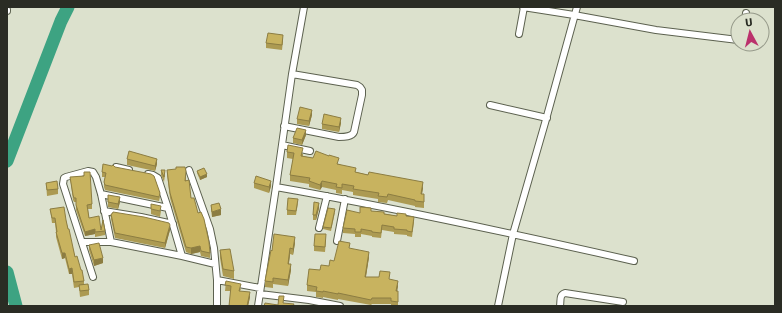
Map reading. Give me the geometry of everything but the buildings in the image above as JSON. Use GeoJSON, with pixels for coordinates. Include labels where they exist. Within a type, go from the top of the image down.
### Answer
{"type":"FeatureCollection","features":[{"type":"Feature","properties":{"kind":"street"},"geometry":{"type":"LineString","coordinates":[[258,306],[292,74],[304,7]]}},
{"type":"Feature","properties":{"kind":"street"},"geometry":{"type":"LineString","coordinates":[[519,34],[524,7],[656,30],[730,39]]}},
{"type":"Feature","properties":{"kind":"street"},"geometry":{"type":"LineString","coordinates":[[498,306],[514,234],[577,7]]}},
{"type":"Feature","properties":{"kind":"street"},"geometry":{"type":"LineString","coordinates":[[284,126],[339,136],[351,135],[354,132],[362,95],[360,86],[357,85],[292,74]]}},
{"type":"Feature","properties":{"kind":"street"},"geometry":{"type":"LineString","coordinates":[[490,105],[546,118]]}},
{"type":"Feature","properties":{"kind":"street"},"geometry":{"type":"LineString","coordinates":[[282,145],[310,151]]}},
{"type":"Feature","properties":{"kind":"street"},"geometry":{"type":"LineString","coordinates":[[116,167],[158,178],[182,256]]}},
{"type":"Feature","properties":{"kind":"street"},"geometry":{"type":"LineString","coordinates":[[190,170],[210,229],[214,248],[217,280],[216,306]]}},
{"type":"Feature","properties":{"kind":"street"},"geometry":{"type":"LineString","coordinates":[[93,277],[64,184],[64,178],[88,171],[93,172],[96,176],[111,242]]}},
{"type":"Feature","properties":{"kind":"street"},"geometry":{"type":"LineString","coordinates":[[276,187],[345,199],[514,234],[634,261]]}},
{"type":"Feature","properties":{"kind":"street"},"geometry":{"type":"LineString","coordinates":[[101,194],[168,208]]}},
{"type":"Feature","properties":{"kind":"street"},"geometry":{"type":"LineString","coordinates":[[319,228],[327,196]]}},
{"type":"Feature","properties":{"kind":"street"},"geometry":{"type":"LineString","coordinates":[[337,241],[345,199]]}},
{"type":"Feature","properties":{"kind":"street"},"geometry":{"type":"LineString","coordinates":[[104,212],[141,217],[173,224]]}},
{"type":"Feature","properties":{"kind":"street"},"geometry":{"type":"LineString","coordinates":[[82,242],[111,242],[215,264]]}},
{"type":"Feature","properties":{"kind":"street"},"geometry":{"type":"LineString","coordinates":[[217,280],[260,291],[340,306]]}},
{"type":"Feature","properties":{"kind":"street"},"geometry":{"type":"LineString","coordinates":[[560,306],[561,296],[562,294],[566,293],[623,302]]}},
{"type":"Feature","properties":{"kind":"waterway"},"geometry":{"type":"LineString","coordinates":[[7,161],[61,21],[68,7]]}},
{"type":"Feature","properties":{"kind":"waterway"},"geometry":{"type":"LineString","coordinates":[[7,272],[16,306]]}}]}
